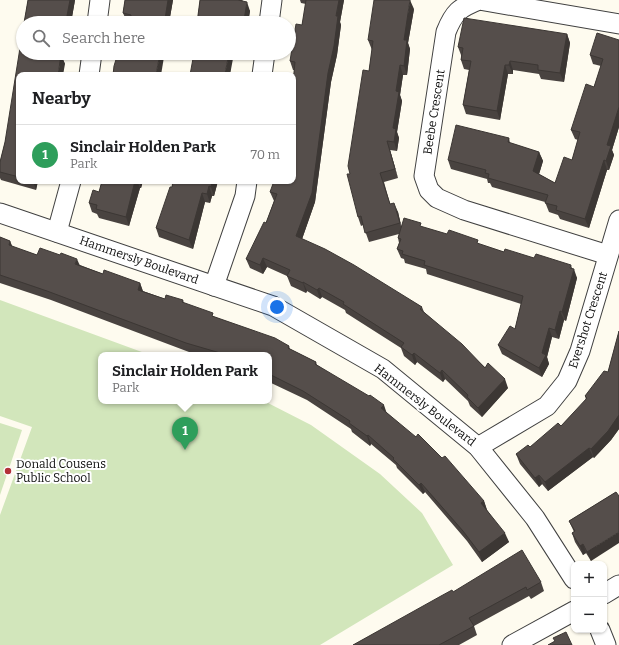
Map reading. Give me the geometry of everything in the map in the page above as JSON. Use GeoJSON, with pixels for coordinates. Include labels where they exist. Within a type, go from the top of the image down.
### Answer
{"type":"FeatureCollection","features":[{"type":"Feature","properties":{"kind":"street"},"geometry":{"type":"LineString","coordinates":[[97,16],[100,0]]}},
{"type":"Feature","properties":{"kind":"street"},"geometry":{"type":"LineString","coordinates":[[270,16],[272,0]]}},
{"type":"Feature","properties":{"kind":"street","name":"Beebe Crescent"},"geometry":{"type":"LineString","coordinates":[[608,255],[464,210],[437,198],[429,190],[424,176],[446,32],[452,16],[464,6],[479,0],[619,24]]}},
{"type":"Feature","properties":{"kind":"street"},"geometry":{"type":"LineString","coordinates":[[89,72],[91,60]]}},
{"type":"Feature","properties":{"kind":"street"},"geometry":{"type":"LineString","coordinates":[[262,72],[264,60]]}},
{"type":"Feature","properties":{"kind":"street"},"geometry":{"type":"LineString","coordinates":[[57,232],[70,184]]}},
{"type":"Feature","properties":{"kind":"street"},"geometry":{"type":"LineString","coordinates":[[214,286],[245,196],[247,184]]}},
{"type":"Feature","properties":{"kind":"street","name":"Hammersly Boulevard"},"geometry":{"type":"LineString","coordinates":[[0,213],[273,306],[382,369],[478,446],[535,518],[571,574]]}},
{"type":"Feature","properties":{"kind":"street","name":"Evershot Crescent"},"geometry":{"type":"LineString","coordinates":[[478,446],[547,406],[567,381],[580,351],[619,220]]}},
{"type":"Feature","properties":{"kind":"street"},"geometry":{"type":"LineString","coordinates":[[607,592],[619,584]]}},
{"type":"Feature","properties":{"kind":"street"},"geometry":{"type":"LineString","coordinates":[[512,645],[571,613]]}},
{"type":"Feature","properties":{"kind":"street"},"geometry":{"type":"LineString","coordinates":[[601,633],[606,645]]}},
{"type":"Feature","properties":{"kind":"green space"},"geometry":{"type":"Polygon","coordinates":[[[0,300],[142,352],[98,352],[98,404],[270,404],[311,425],[380,474],[422,513],[453,565],[320,645],[0,645],[0,515],[32,427],[0,416],[0,300]]]}},
{"type":"Feature","properties":{"kind":"green space"},"geometry":{"type":"Polygon","coordinates":[[[0,423],[22,430],[0,495],[0,423]]]}},
{"type":"Feature","properties":{"kind":"building"},"geometry":{"type":"Polygon","coordinates":[[[28,0],[70,0],[67,16],[25,16],[28,0]]]}},
{"type":"Feature","properties":{"kind":"building"},"geometry":{"type":"Polygon","coordinates":[[[125,0],[168,0],[165,16],[131,16],[123,13],[125,0]]]}},
{"type":"Feature","properties":{"kind":"building"},"geometry":{"type":"Polygon","coordinates":[[[200,0],[238,0],[247,2],[245,16],[198,16],[200,0]]]}},
{"type":"Feature","properties":{"kind":"building"},"geometry":{"type":"Polygon","coordinates":[[[306,0],[339,0],[336,16],[338,16],[334,46],[328,73],[312,193],[296,236],[325,249],[354,265],[422,307],[420,309],[462,344],[485,368],[488,363],[505,379],[478,408],[467,397],[468,395],[442,370],[440,373],[414,353],[412,355],[401,347],[404,343],[343,304],[344,302],[319,288],[317,290],[303,282],[287,276],[290,270],[263,258],[260,265],[246,259],[264,222],[266,223],[277,194],[270,192],[273,184],[296,184],[296,72],[294,72],[295,62],[290,61],[296,60],[296,24],[302,25],[306,0]]]}},
{"type":"Feature","properties":{"kind":"building"},"geometry":{"type":"Polygon","coordinates":[[[374,0],[410,0],[404,40],[407,40],[404,66],[400,65],[396,91],[399,92],[393,128],[396,129],[394,142],[387,141],[395,169],[380,173],[390,204],[394,203],[400,223],[365,233],[361,216],[358,217],[347,174],[350,174],[348,166],[363,70],[369,71],[373,41],[368,40],[374,0]]]}},
{"type":"Feature","properties":{"kind":"building"},"geometry":{"type":"Polygon","coordinates":[[[464,18],[567,34],[560,73],[538,70],[538,65],[510,61],[509,65],[505,65],[497,111],[463,105],[471,61],[461,60],[463,48],[458,47],[464,18]]]}},
{"type":"Feature","properties":{"kind":"building"},"geometry":{"type":"Polygon","coordinates":[[[597,33],[619,40],[619,107],[607,145],[611,146],[606,161],[604,160],[585,219],[556,210],[557,206],[545,203],[548,195],[488,178],[489,174],[485,173],[486,170],[448,160],[456,125],[509,138],[508,142],[539,152],[533,171],[555,183],[564,157],[572,160],[580,132],[571,130],[586,84],[594,87],[603,59],[590,55],[597,33]]]}},
{"type":"Feature","properties":{"kind":"building"},"geometry":{"type":"Polygon","coordinates":[[[18,60],[60,60],[58,72],[16,72],[18,60]]]}},
{"type":"Feature","properties":{"kind":"building"},"geometry":{"type":"Polygon","coordinates":[[[116,60],[159,60],[157,72],[113,72],[116,60]]]}},
{"type":"Feature","properties":{"kind":"building"},"geometry":{"type":"Polygon","coordinates":[[[193,60],[228,60],[225,72],[191,72],[193,60]]]}},
{"type":"Feature","properties":{"kind":"building"},"geometry":{"type":"Polygon","coordinates":[[[16,73],[16,176],[0,172],[0,162],[5,142],[16,73]]]}},
{"type":"Feature","properties":{"kind":"building"},"geometry":{"type":"Polygon","coordinates":[[[101,184],[134,184],[126,217],[96,209],[97,205],[89,203],[93,190],[99,192],[101,184]]]}},
{"type":"Feature","properties":{"kind":"building"},"geometry":{"type":"Polygon","coordinates":[[[172,184],[212,184],[211,187],[209,186],[207,194],[202,193],[189,240],[156,228],[170,187],[172,187],[172,184]]]}},
{"type":"Feature","properties":{"kind":"building"},"geometry":{"type":"Polygon","coordinates":[[[404,218],[421,223],[420,226],[447,234],[449,230],[478,240],[477,243],[504,252],[505,249],[534,258],[536,254],[571,265],[570,268],[574,269],[562,312],[560,311],[555,330],[549,328],[542,353],[546,355],[539,368],[498,345],[510,326],[515,329],[523,296],[424,265],[425,261],[402,254],[403,251],[397,249],[401,239],[398,238],[404,218]]]}},
{"type":"Feature","properties":{"kind":"building"},"geometry":{"type":"Polygon","coordinates":[[[0,237],[10,241],[9,245],[37,255],[40,248],[60,255],[61,253],[77,259],[75,264],[103,274],[104,270],[140,283],[138,290],[165,299],[166,295],[183,300],[182,302],[213,313],[212,316],[275,338],[289,346],[288,348],[316,362],[315,364],[369,396],[370,395],[384,405],[381,408],[416,437],[418,434],[442,458],[445,456],[484,501],[481,503],[505,533],[479,552],[463,531],[421,483],[419,485],[393,459],[394,458],[368,435],[367,436],[349,423],[350,421],[303,391],[272,376],[272,352],[217,352],[186,343],[0,275],[0,237]]]}},
{"type":"Feature","properties":{"kind":"building"},"geometry":{"type":"Polygon","coordinates":[[[619,331],[619,415],[608,431],[591,449],[589,448],[545,482],[539,475],[535,478],[516,454],[528,445],[530,447],[558,423],[561,426],[587,398],[585,396],[604,371],[608,372],[619,331]]]}},
{"type":"Feature","properties":{"kind":"building"},"geometry":{"type":"Polygon","coordinates":[[[616,492],[619,496],[619,532],[587,552],[583,544],[580,546],[572,533],[575,531],[569,521],[616,492]]]}},
{"type":"Feature","properties":{"kind":"building"},"geometry":{"type":"Polygon","coordinates":[[[522,550],[541,582],[527,590],[526,587],[469,618],[474,626],[439,645],[353,645],[452,590],[453,592],[522,550]]]}},
{"type":"Feature","properties":{"kind":"building"},"geometry":{"type":"Polygon","coordinates":[[[566,632],[572,645],[548,645],[555,641],[553,638],[566,632]]]}},
{"type":"Feature","properties":{"kind":"place","name":"Sinclair Holden Park"},"geometry":{"type":"Point","coordinates":[185,450]}},
{"type":"Feature","properties":{"kind":"place","name":"Donald Cousens Public School"},"geometry":{"type":"Point","coordinates":[8,471]}}]}
